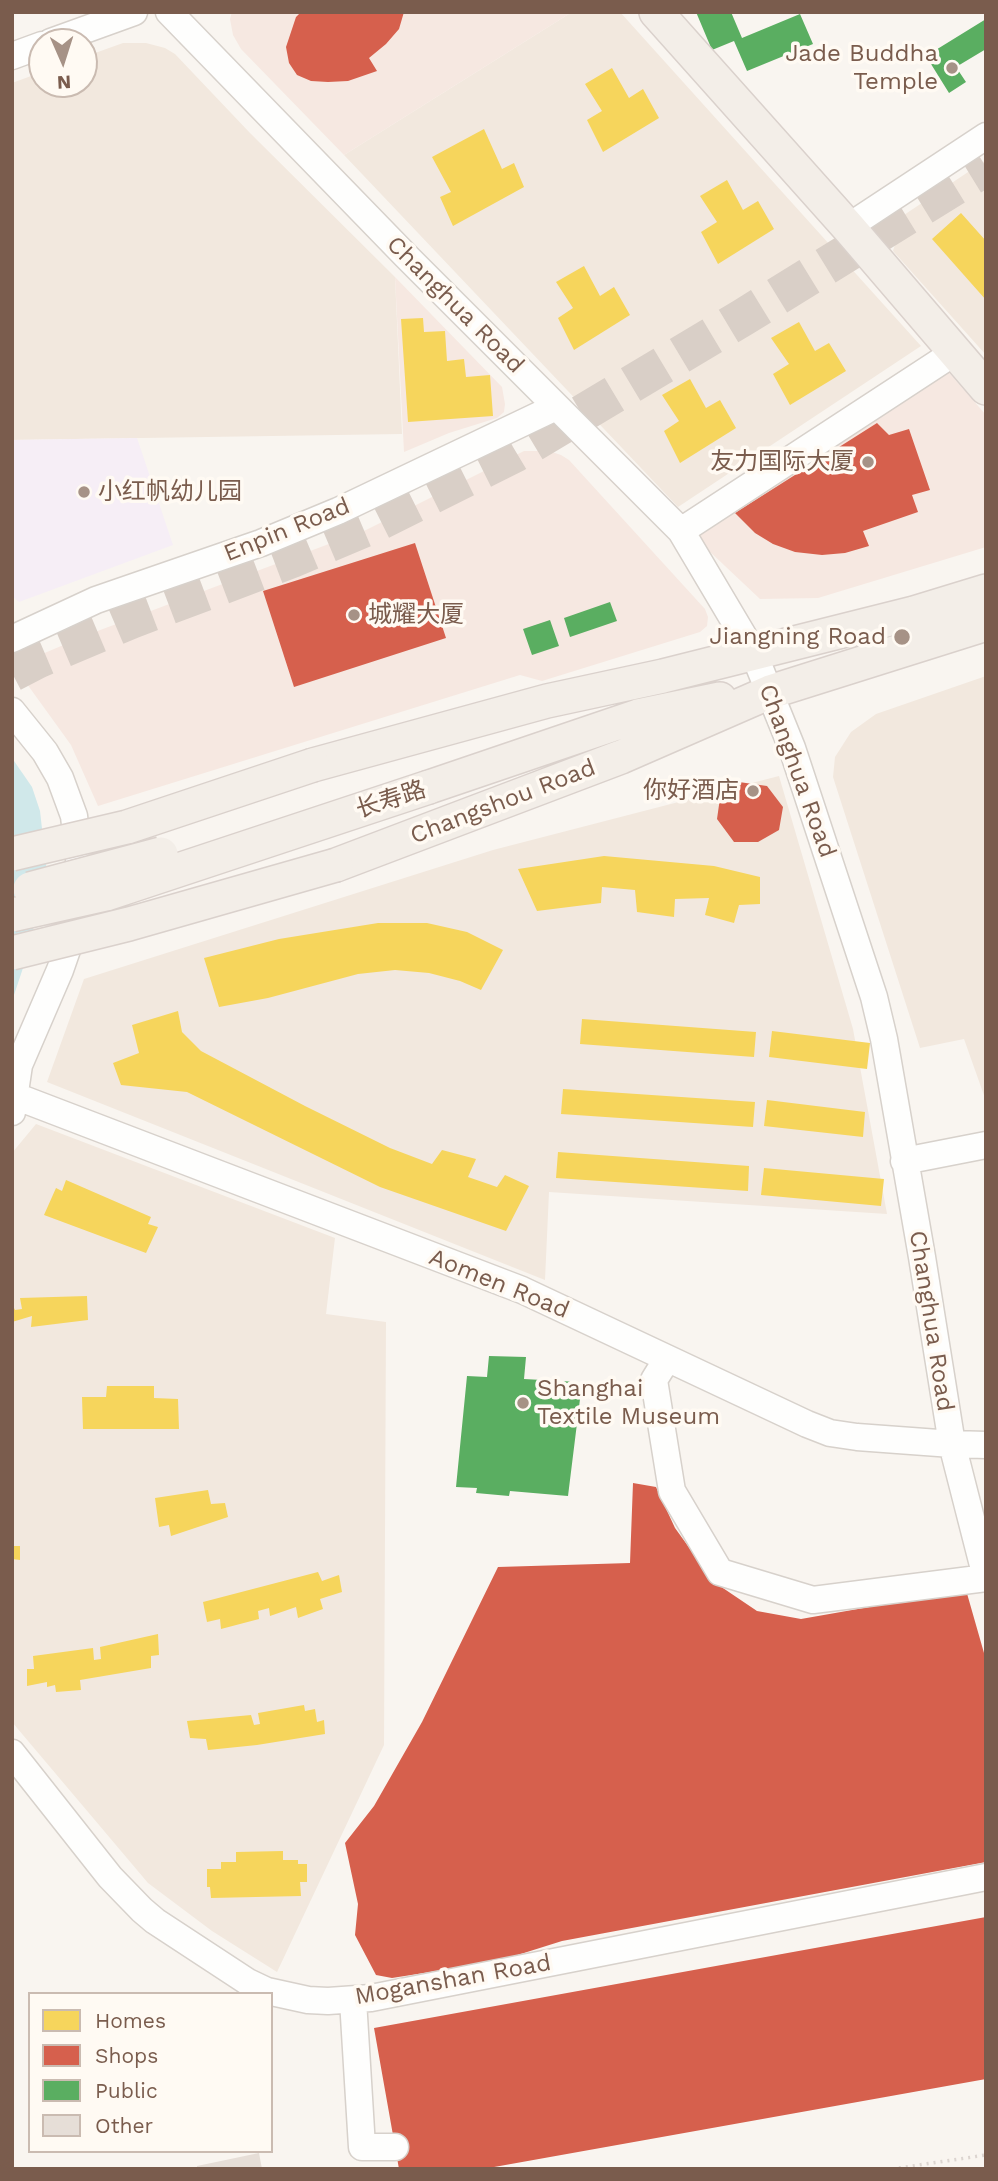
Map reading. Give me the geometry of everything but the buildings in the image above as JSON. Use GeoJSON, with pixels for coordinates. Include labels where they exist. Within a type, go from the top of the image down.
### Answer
{"type":"FeatureCollection","features":[{"type":"Feature","properties":{"kind":"main road"},"geometry":{"type":"LineString","coordinates":[[656,12],[848,227],[986,388]]}},
{"type":"Feature","properties":{"kind":"main road"},"geometry":{"type":"LineString","coordinates":[[12,854],[127,827],[313,765],[547,701],[663,676],[914,614],[986,591]]}},
{"type":"Feature","properties":{"kind":"main road","name":"Changshou Road"},"geometry":{"type":"LineString","coordinates":[[12,953],[129,924],[336,865],[621,757],[771,692],[986,624]]}},
{"type":"Feature","properties":{"kind":"main road","name":"长寿路"},"geometry":{"type":"LineString","coordinates":[[12,915],[106,894],[426,777],[505,741],[663,676]]}},
{"type":"Feature","properties":{"kind":"main road","name":"长寿路"},"geometry":{"type":"LineString","coordinates":[[12,894],[190,846],[638,716],[700,702],[771,692]]}},
{"type":"Feature","properties":{"kind":"street"},"geometry":{"type":"LineString","coordinates":[[90,28],[134,12]]}},
{"type":"Feature","properties":{"kind":"street","name":"Changhua Road"},"geometry":{"type":"LineString","coordinates":[[169,12],[397,247],[681,531],[754,654],[792,748],[874,997],[884,1039],[952,1444],[986,1577]]}},
{"type":"Feature","properties":{"kind":"street"},"geometry":{"type":"LineString","coordinates":[[848,227],[986,136]]}},
{"type":"Feature","properties":{"kind":"street"},"geometry":{"type":"LineString","coordinates":[[681,531],[955,352]]}},
{"type":"Feature","properties":{"kind":"street","name":"Enpin Road"},"geometry":{"type":"LineString","coordinates":[[12,639],[96,600],[261,543],[338,511],[556,407]]}},
{"type":"Feature","properties":{"kind":"street"},"geometry":{"type":"LineString","coordinates":[[12,711],[45,752],[60,778],[74,816],[79,859],[78,894],[69,944],[22,1055],[14,1104]]}},
{"type":"Feature","properties":{"kind":"street","name":"Aomen Road"},"geometry":{"type":"LineString","coordinates":[[14,1104],[522,1290],[830,1433],[952,1444],[986,1444]]}},
{"type":"Feature","properties":{"kind":"street"},"geometry":{"type":"LineString","coordinates":[[904,1161],[986,1145]]}},
{"type":"Feature","properties":{"kind":"street"},"geometry":{"type":"LineString","coordinates":[[667,1359],[653,1380],[673,1490],[720,1572],[813,1600],[986,1577]]}},
{"type":"Feature","properties":{"kind":"street","name":"Moganshan Road"},"geometry":{"type":"LineString","coordinates":[[12,1753],[115,1882],[155,1921],[230,1972],[267,1990],[308,2000],[353,2000],[986,1878]]}},
{"type":"Feature","properties":{"kind":"street"},"geometry":{"type":"LineString","coordinates":[[353,2000],[362,2147],[395,2147]]}},
{"type":"Feature","properties":{"kind":"path"},"geometry":{"type":"LineString","coordinates":[[892,2169],[986,2155]]}},
{"type":"Feature","properties":{"kind":"shaded area"},"geometry":{"type":"Polygon","coordinates":[[[232,12],[572,12],[344,155],[241,49],[233,35],[230,19],[232,12]]]}},
{"type":"Feature","properties":{"kind":"shaded area"},"geometry":{"type":"Polygon","coordinates":[[[572,12],[620,12],[921,346],[678,507],[344,155],[572,12]]]}},
{"type":"Feature","properties":{"kind":"shaded area"},"geometry":{"type":"Polygon","coordinates":[[[123,43],[146,43],[175,54],[395,277],[402,434],[12,440],[12,83],[28,77],[28,98],[98,98],[98,52],[123,43]]]}},
{"type":"Feature","properties":{"kind":"shaded area"},"geometry":{"type":"Polygon","coordinates":[[[986,160],[986,355],[893,251],[904,215],[986,160]]]}},
{"type":"Feature","properties":{"kind":"shaded area"},"geometry":{"type":"Polygon","coordinates":[[[395,277],[502,387],[505,404],[504,412],[497,418],[449,433],[404,452],[395,277]]]}},
{"type":"Feature","properties":{"kind":"shaded area"},"geometry":{"type":"Polygon","coordinates":[[[944,367],[986,415],[986,547],[818,598],[760,599],[690,533],[944,367]]]}},
{"type":"Feature","properties":{"kind":"shaded area","name":"小红帆幼儿园"},"geometry":{"type":"Polygon","coordinates":[[[137,438],[173,545],[19,602],[12,596],[12,440],[137,438]]]}},
{"type":"Feature","properties":{"kind":"shaded area","name":"城耀大厦"},"geometry":{"type":"Polygon","coordinates":[[[524,451],[549,451],[569,460],[705,609],[707,626],[700,632],[542,681],[520,675],[98,806],[71,745],[14,666],[87,635],[366,530],[524,451]]]}},
{"type":"Feature","properties":{"kind":"shaded area"},"geometry":{"type":"Polygon","coordinates":[[[986,676],[986,1101],[964,1039],[920,1048],[833,777],[835,757],[851,732],[876,714],[986,676]]]}},
{"type":"Feature","properties":{"kind":"shaded area"},"geometry":{"type":"Polygon","coordinates":[[[779,776],[853,1029],[887,1214],[549,1192],[545,1280],[47,1082],[84,979],[493,850],[779,776]]]}},
{"type":"Feature","properties":{"kind":"shaded area"},"geometry":{"type":"Polygon","coordinates":[[[36,1124],[335,1238],[326,1314],[386,1322],[384,1745],[277,1972],[212,1931],[148,1883],[12,1722],[12,1153],[36,1124]]]}},
{"type":"Feature","properties":{"kind":"water"},"geometry":{"type":"Polygon","coordinates":[[[12,758],[32,787],[40,811],[47,873],[25,962],[12,1001],[12,758]]]}},
{"type":"Feature","properties":{"kind":"tunnel"},"geometry":{"type":"LineString","coordinates":[[12,673],[131,620],[292,559],[370,526],[516,453],[742,318],[986,167]]}},
{"type":"Feature","properties":{"kind":"place","name":"Jade Buddha Temple"},"geometry":{"type":"Point","coordinates":[952,68]}},
{"type":"Feature","properties":{"kind":"place","name":"友力国际大厦"},"geometry":{"type":"Point","coordinates":[868,462]}},
{"type":"Feature","properties":{"kind":"place","name":"小红帆幼儿园"},"geometry":{"type":"Point","coordinates":[84,492]}},
{"type":"Feature","properties":{"kind":"place","name":"城耀大厦"},"geometry":{"type":"Point","coordinates":[354,615]}},
{"type":"Feature","properties":{"kind":"place","name":"Jiangning Road"},"geometry":{"type":"Point","coordinates":[902,637]}},
{"type":"Feature","properties":{"kind":"place","name":"你好酒店"},"geometry":{"type":"Point","coordinates":[753,791]}},
{"type":"Feature","properties":{"kind":"place","name":"Shanghai Textile Museum"},"geometry":{"type":"Point","coordinates":[523,1403]}}]}
